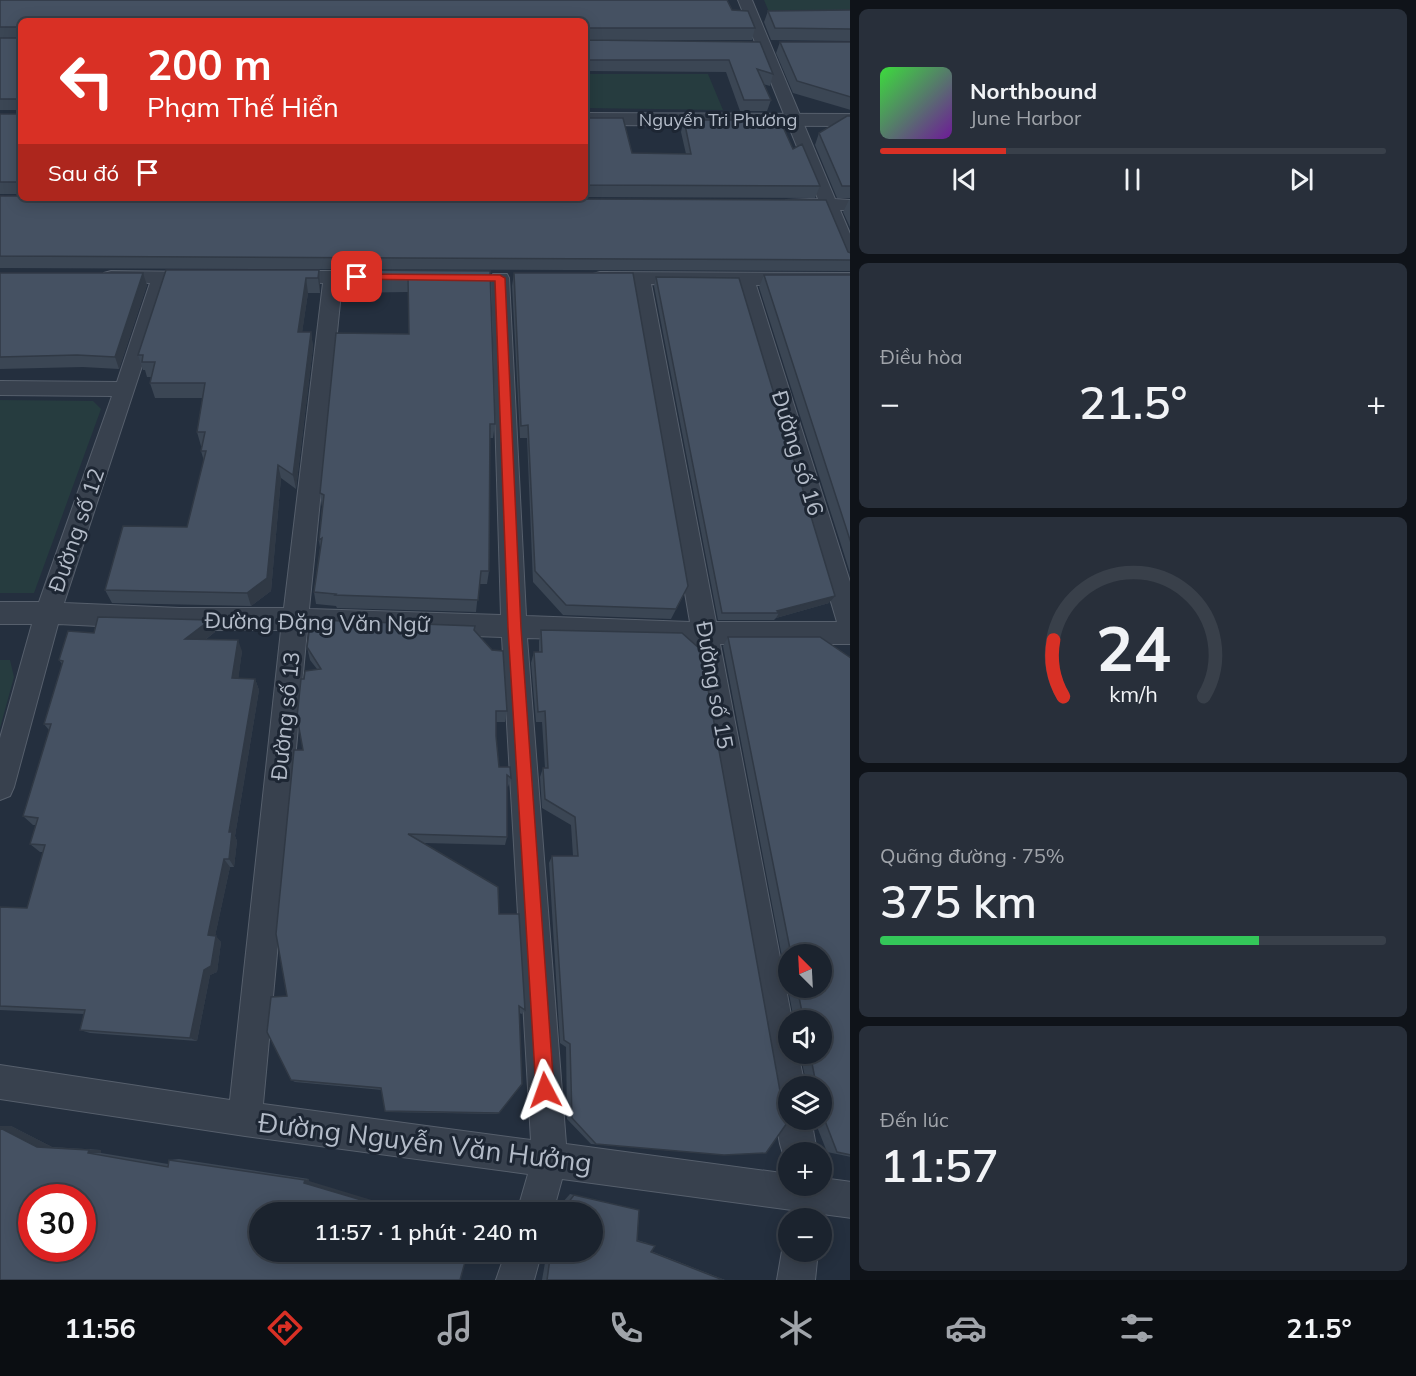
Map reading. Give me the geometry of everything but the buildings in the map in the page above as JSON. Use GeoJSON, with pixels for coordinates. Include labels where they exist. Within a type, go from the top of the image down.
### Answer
{"type":"FeatureCollection","features":[{"type":"Feature","properties":{"kind":"street"},"geometry":{"type":"LineString","coordinates":[[745,0],[757,47],[794,120],[850,259]]}},
{"type":"Feature","properties":{"kind":"street"},"geometry":{"type":"LineString","coordinates":[[757,47],[785,47]]}},
{"type":"Feature","properties":{"kind":"street","name":"Nguyển Tri Phương"},"geometry":{"type":"LineString","coordinates":[[588,119],[850,120]]}},
{"type":"Feature","properties":{"kind":"street"},"geometry":{"type":"LineString","coordinates":[[770,204],[850,205]]}},
{"type":"Feature","properties":{"kind":"street"},"geometry":{"type":"LineString","coordinates":[[96,277],[215,278]]}},
{"type":"Feature","properties":{"kind":"street"},"geometry":{"type":"LineString","coordinates":[[262,277],[392,277]]}},
{"type":"Feature","properties":{"kind":"street","name":"Đường số 13"},"geometry":{"type":"LineString","coordinates":[[245,1119],[295,619],[333,277]]}},
{"type":"Feature","properties":{"kind":"street"},"geometry":{"type":"LineString","coordinates":[[579,277],[850,279]]}},
{"type":"Feature","properties":{"kind":"street","name":"Đường số 12"},"geometry":{"type":"LineString","coordinates":[[0,787],[48,613],[160,281],[156,278]]}},
{"type":"Feature","properties":{"kind":"street"},"geometry":{"type":"LineString","coordinates":[[476,278],[522,278]]}},
{"type":"Feature","properties":{"kind":"street"},"geometry":{"type":"LineString","coordinates":[[500,278],[514,628],[550,1159],[538,1202]]}},
{"type":"Feature","properties":{"kind":"street","name":"Đường số 15"},"geometry":{"type":"LineString","coordinates":[[640,278],[786,1076]]}},
{"type":"Feature","properties":{"kind":"street","name":"Đường số 16"},"geometry":{"type":"LineString","coordinates":[[745,279],[850,627]]}},
{"type":"Feature","properties":{"kind":"street"},"geometry":{"type":"LineString","coordinates":[[0,388],[125,389]]}},
{"type":"Feature","properties":{"kind":"street","name":"Đường Đặng Văn Ngữ"},"geometry":{"type":"LineString","coordinates":[[0,613],[180,619],[295,619],[706,633],[850,633]]}},
{"type":"Feature","properties":{"kind":"street","name":"Đường Nguyễn Văn Hưởng"},"geometry":{"type":"LineString","coordinates":[[0,1082],[245,1119],[550,1159],[806,1199],[850,1200]]}},
{"type":"Feature","properties":{"kind":"street"},"geometry":{"type":"LineString","coordinates":[[515,1280],[521,1262]]}},
{"type":"Feature","properties":{"kind":"street"},"geometry":{"type":"LineString","coordinates":[[796,1280],[798,1262]]}},
{"type":"Feature","properties":{"kind":"green space"},"geometry":{"type":"Polygon","coordinates":[[[764,0],[850,0],[850,19],[772,19],[764,0]]]}},
{"type":"Feature","properties":{"kind":"green space"},"geometry":{"type":"Polygon","coordinates":[[[588,74],[708,74],[723,110],[588,108],[588,74]]]}},
{"type":"Feature","properties":{"kind":"green space"},"geometry":{"type":"Polygon","coordinates":[[[0,400],[93,401],[101,409],[34,593],[0,593],[0,400]]]}},
{"type":"Feature","properties":{"kind":"green space"},"geometry":{"type":"Polygon","coordinates":[[[0,660],[10,660],[14,677],[0,728],[0,660]]]}},
{"type":"Feature","properties":{"kind":"route"},"geometry":{"type":"LineString","coordinates":[[357,277],[500,278],[514,628],[545,1090]]}}]}
